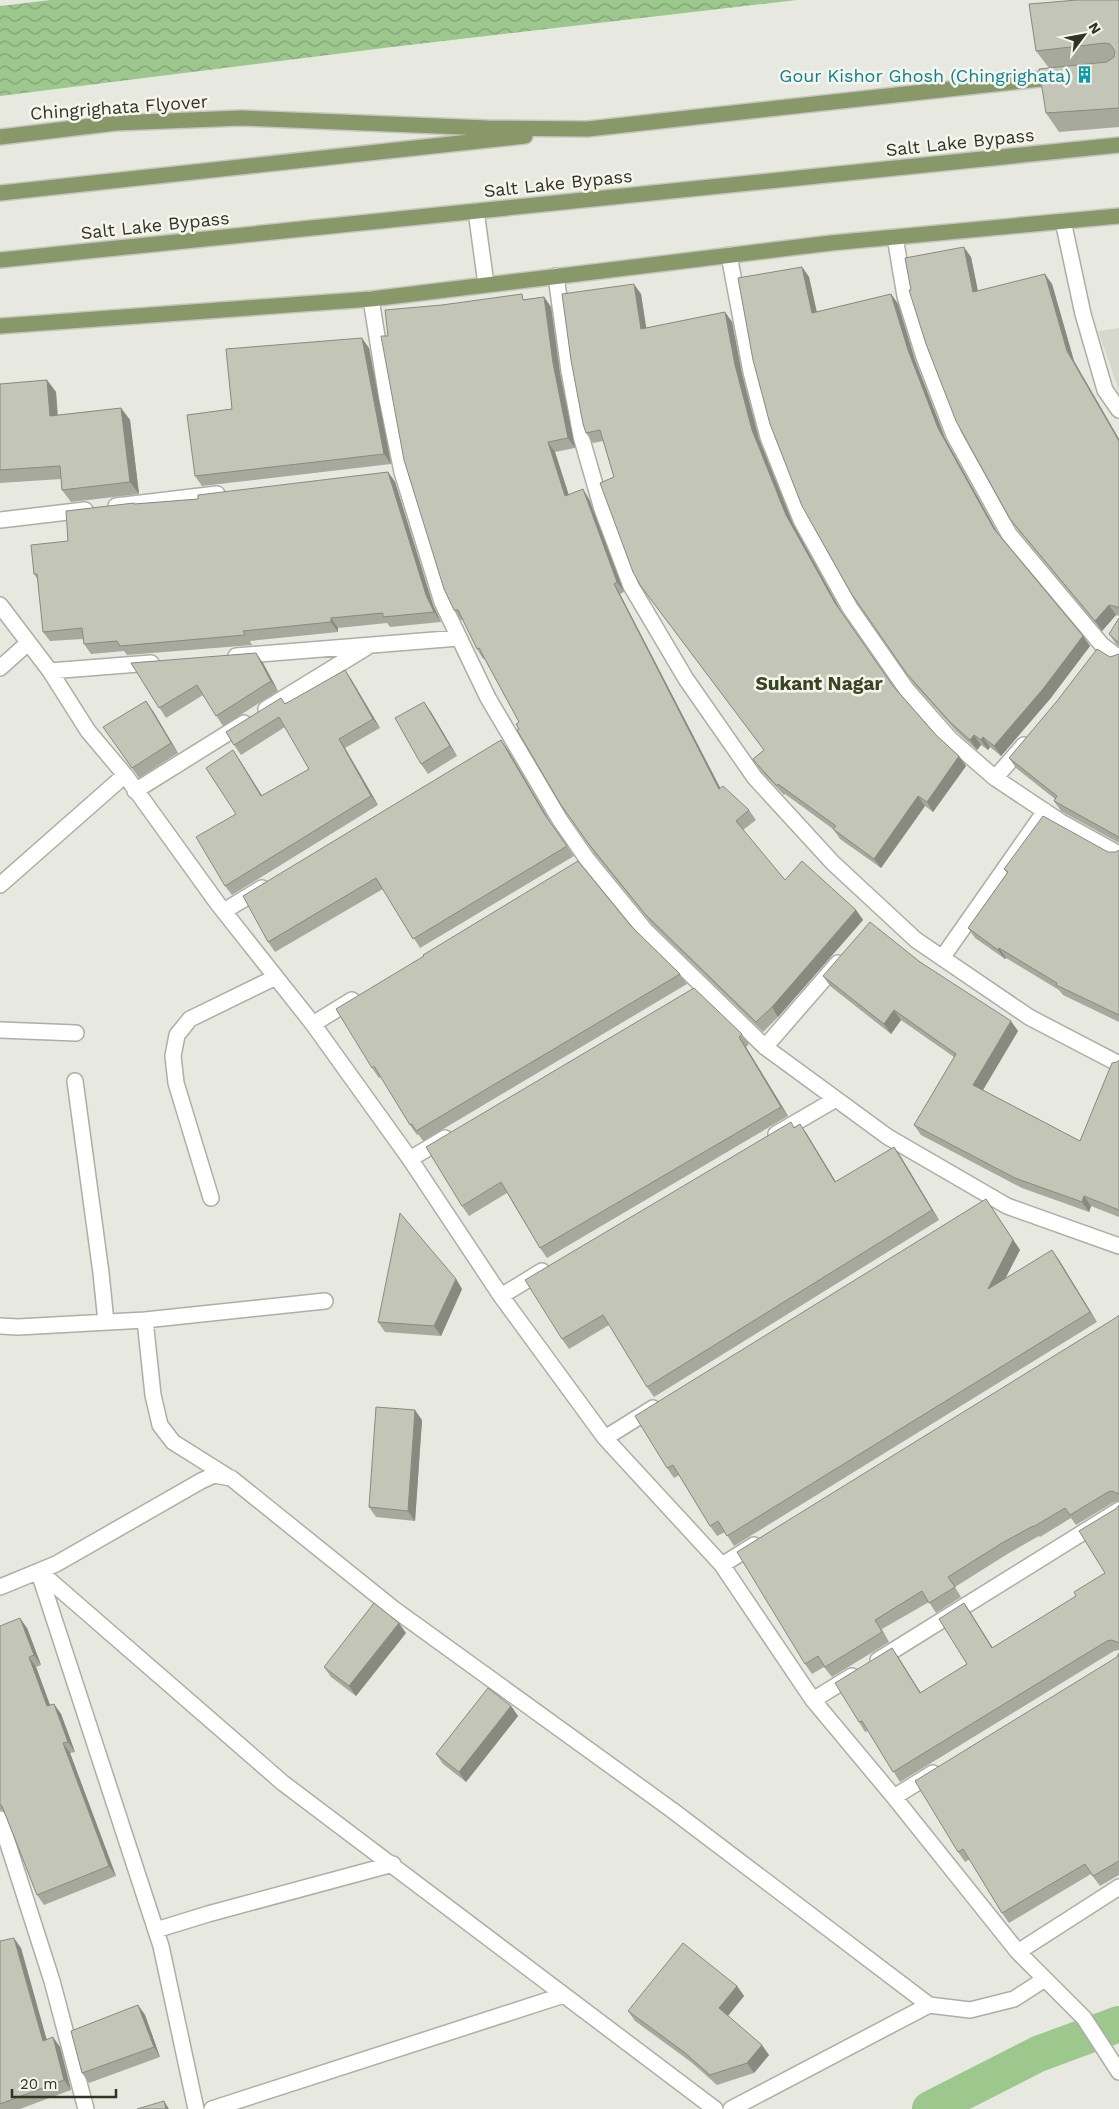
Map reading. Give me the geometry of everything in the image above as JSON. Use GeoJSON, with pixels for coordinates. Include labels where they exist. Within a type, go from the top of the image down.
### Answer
{"type":"FeatureCollection","features":[{"type":"Feature","properties":{"kind":"main road"},"geometry":{"type":"LineString","coordinates":[[0,193],[1071,76]]}},
{"type":"Feature","properties":{"kind":"main road","name":"Chingrighata Flyover"},"geometry":{"type":"LineString","coordinates":[[0,137],[116,123],[241,118],[487,128],[588,129]]}},
{"type":"Feature","properties":{"kind":"main road","name":"Salt Lake Bypass"},"geometry":{"type":"LineString","coordinates":[[0,260],[1119,145]]}},
{"type":"Feature","properties":{"kind":"main road"},"geometry":{"type":"LineString","coordinates":[[0,326],[370,298],[729,255],[1119,216]]}},
{"type":"Feature","properties":{"kind":"street"},"geometry":{"type":"LineString","coordinates":[[476,211],[486,284]]}},
{"type":"Feature","properties":{"kind":"street"},"geometry":{"type":"LineString","coordinates":[[1063,221],[1083,314],[1105,390],[1119,410]]}},
{"type":"Feature","properties":{"kind":"street"},"geometry":{"type":"LineString","coordinates":[[895,237],[905,296],[924,357],[954,435],[1009,534],[1102,645],[1119,658]]}},
{"type":"Feature","properties":{"kind":"street"},"geometry":{"type":"LineString","coordinates":[[729,255],[751,372],[768,437],[801,520],[850,608],[907,690],[950,739],[996,778],[1045,811],[1119,854]]}},
{"type":"Feature","properties":{"kind":"street"},"geometry":{"type":"LineString","coordinates":[[556,276],[569,371],[581,436],[602,509],[631,586],[686,679],[755,778],[880,915],[1029,1017],[1119,1064]]}},
{"type":"Feature","properties":{"kind":"street"},"geometry":{"type":"LineString","coordinates":[[370,298],[397,473],[442,602],[505,738],[560,820],[582,861],[645,930],[765,1047],[888,1137],[1007,1206],[1119,1246]]}},
{"type":"Feature","properties":{"kind":"street"},"geometry":{"type":"LineString","coordinates":[[0,520],[235,492]]}},
{"type":"Feature","properties":{"kind":"street"},"geometry":{"type":"LineString","coordinates":[[0,605],[50,671],[88,731],[125,775],[224,911],[313,1024],[410,1159],[501,1296],[606,1438],[722,1565],[813,1700],[894,1797],[1018,1952],[1084,2018],[1119,2072]]}},
{"type":"Feature","properties":{"kind":"street"},"geometry":{"type":"LineString","coordinates":[[1091,660],[1113,631]]}},
{"type":"Feature","properties":{"kind":"street"},"geometry":{"type":"LineString","coordinates":[[225,657],[459,638]]}},
{"type":"Feature","properties":{"kind":"street"},"geometry":{"type":"LineString","coordinates":[[0,668],[28,643]]}},
{"type":"Feature","properties":{"kind":"street"},"geometry":{"type":"LineString","coordinates":[[135,791],[370,645]]}},
{"type":"Feature","properties":{"kind":"street"},"geometry":{"type":"LineString","coordinates":[[50,671],[166,662]]}},
{"type":"Feature","properties":{"kind":"street"},"geometry":{"type":"LineString","coordinates":[[996,778],[1033,734]]}},
{"type":"Feature","properties":{"kind":"street"},"geometry":{"type":"LineString","coordinates":[[0,884],[125,775]]}},
{"type":"Feature","properties":{"kind":"street"},"geometry":{"type":"LineString","coordinates":[[942,958],[1045,811]]}},
{"type":"Feature","properties":{"kind":"street"},"geometry":{"type":"LineString","coordinates":[[224,911],[275,880]]}},
{"type":"Feature","properties":{"kind":"street"},"geometry":{"type":"LineString","coordinates":[[765,1047],[850,949]]}},
{"type":"Feature","properties":{"kind":"street"},"geometry":{"type":"LineString","coordinates":[[211,1198],[176,1083],[173,1056],[177,1035],[190,1019],[276,977]]}},
{"type":"Feature","properties":{"kind":"street"},"geometry":{"type":"LineString","coordinates":[[686,995],[703,985]]}},
{"type":"Feature","properties":{"kind":"street"},"geometry":{"type":"LineString","coordinates":[[313,1024],[364,993]]}},
{"type":"Feature","properties":{"kind":"street"},"geometry":{"type":"LineString","coordinates":[[0,1030],[76,1033]]}},
{"type":"Feature","properties":{"kind":"street"},"geometry":{"type":"LineString","coordinates":[[75,1082],[106,1322]]}},
{"type":"Feature","properties":{"kind":"street"},"geometry":{"type":"LineString","coordinates":[[767,1139],[836,1099]]}},
{"type":"Feature","properties":{"kind":"street"},"geometry":{"type":"LineString","coordinates":[[410,1159],[460,1129]]}},
{"type":"Feature","properties":{"kind":"street"},"geometry":{"type":"LineString","coordinates":[[976,1208],[992,1198]]}},
{"type":"Feature","properties":{"kind":"street"},"geometry":{"type":"LineString","coordinates":[[501,1296],[552,1266]]}},
{"type":"Feature","properties":{"kind":"street"},"geometry":{"type":"LineString","coordinates":[[0,1326],[18,1327],[145,1320],[325,1301]]}},
{"type":"Feature","properties":{"kind":"street"},"geometry":{"type":"LineString","coordinates":[[145,1320],[153,1396],[160,1426],[173,1442],[231,1478],[394,1609],[672,1810],[929,2005],[970,2010],[1014,1999],[1045,1979]]}},
{"type":"Feature","properties":{"kind":"street"},"geometry":{"type":"LineString","coordinates":[[606,1438],[664,1401]]}},
{"type":"Feature","properties":{"kind":"street"},"geometry":{"type":"LineString","coordinates":[[0,1587],[56,1564],[201,1481],[214,1475],[231,1478]]}},
{"type":"Feature","properties":{"kind":"street"},"geometry":{"type":"LineString","coordinates":[[813,1700],[1119,1510]]}},
{"type":"Feature","properties":{"kind":"street"},"geometry":{"type":"LineString","coordinates":[[722,1565],[764,1539]]}},
{"type":"Feature","properties":{"kind":"street"},"geometry":{"type":"LineString","coordinates":[[39,1571],[284,1783],[715,2109]]}},
{"type":"Feature","properties":{"kind":"street"},"geometry":{"type":"LineString","coordinates":[[39,1571],[161,1946],[196,2109]]}},
{"type":"Feature","properties":{"kind":"street"},"geometry":{"type":"LineString","coordinates":[[894,1797],[944,1766]]}},
{"type":"Feature","properties":{"kind":"street"},"geometry":{"type":"LineString","coordinates":[[0,1819],[52,1981],[86,2109]]}},
{"type":"Feature","properties":{"kind":"street"},"geometry":{"type":"LineString","coordinates":[[156,1930],[393,1864]]}},
{"type":"Feature","properties":{"kind":"street"},"geometry":{"type":"LineString","coordinates":[[1018,1952],[1119,1887]]}},
{"type":"Feature","properties":{"kind":"street"},"geometry":{"type":"LineString","coordinates":[[212,2109],[564,1995]]}},
{"type":"Feature","properties":{"kind":"street"},"geometry":{"type":"LineString","coordinates":[[731,2109],[929,2005]]}},
{"type":"Feature","properties":{"kind":"shaded area"},"geometry":{"type":"Polygon","coordinates":[[[1119,328],[1119,391],[1098,331],[1119,328]]]}},
{"type":"Feature","properties":{"kind":"water"},"geometry":{"type":"Polygon","coordinates":[[[51,0],[797,0],[392,47],[0,96],[0,6],[51,0]]]}},
{"type":"Feature","properties":{"kind":"building","name":"Gour Kishor Ghosh (Chingrighata)"},"geometry":{"type":"Polygon","coordinates":[[[1077,0],[1119,0],[1119,108],[1046,113],[1039,69],[1107,62],[1114,57],[1115,51],[1110,44],[1105,43],[1036,51],[1029,4],[1077,0]]]}},
{"type":"Feature","properties":{"kind":"building"},"geometry":{"type":"Polygon","coordinates":[[[964,247],[973,292],[1045,274],[1067,351],[1119,441],[1119,609],[1109,605],[1095,621],[1010,519],[956,421],[926,344],[909,290],[911,290],[905,258],[964,247]]]}},
{"type":"Feature","properties":{"kind":"building"},"geometry":{"type":"Polygon","coordinates":[[[802,267],[812,313],[891,294],[908,350],[938,428],[994,529],[1083,636],[1043,689],[994,746],[983,737],[981,740],[974,735],[970,740],[950,722],[907,674],[851,593],[802,506],[770,424],[753,360],[738,278],[802,267]]]}},
{"type":"Feature","properties":{"kind":"building"},"geometry":{"type":"Polygon","coordinates":[[[634,284],[641,329],[725,312],[735,365],[752,430],[786,515],[835,603],[893,686],[936,735],[959,756],[927,802],[918,796],[874,859],[833,829],[836,826],[778,784],[777,786],[755,762],[753,759],[764,750],[640,585],[633,572],[600,483],[614,477],[600,430],[586,433],[583,424],[571,360],[562,294],[634,284]]]}},
{"type":"Feature","properties":{"kind":"building"},"geometry":{"type":"Polygon","coordinates":[[[522,294],[523,300],[544,297],[553,363],[568,438],[548,442],[565,496],[583,489],[617,582],[614,584],[719,789],[723,786],[749,810],[736,821],[785,880],[802,861],[856,910],[772,1007],[756,1022],[645,914],[588,843],[561,805],[517,730],[519,729],[516,724],[519,722],[479,648],[477,649],[458,610],[454,610],[444,589],[404,460],[381,336],[388,336],[385,310],[442,305],[522,294]]]}},
{"type":"Feature","properties":{"kind":"building"},"geometry":{"type":"Polygon","coordinates":[[[362,338],[384,454],[195,476],[187,415],[232,409],[226,349],[362,338]]]}},
{"type":"Feature","properties":{"kind":"building"},"geometry":{"type":"Polygon","coordinates":[[[47,380],[50,416],[121,408],[130,482],[62,490],[60,466],[0,470],[0,384],[47,380]]]}},
{"type":"Feature","properties":{"kind":"building"},"geometry":{"type":"Polygon","coordinates":[[[388,472],[426,595],[434,612],[383,617],[383,613],[331,618],[331,622],[243,631],[245,635],[120,646],[117,641],[84,644],[82,628],[43,632],[37,574],[34,574],[31,545],[68,541],[66,511],[134,503],[198,499],[198,495],[388,472]]]}},
{"type":"Feature","properties":{"kind":"building"},"geometry":{"type":"Polygon","coordinates":[[[1119,618],[1119,643],[1109,634],[1119,618]]]}},
{"type":"Feature","properties":{"kind":"building"},"geometry":{"type":"Polygon","coordinates":[[[1097,649],[1110,657],[1119,654],[1119,838],[1054,801],[1057,796],[1009,758],[1057,701],[1097,649]]]}},
{"type":"Feature","properties":{"kind":"building"},"geometry":{"type":"Polygon","coordinates":[[[256,653],[271,681],[216,716],[197,685],[159,708],[131,663],[256,653]]]}},
{"type":"Feature","properties":{"kind":"building"},"geometry":{"type":"Polygon","coordinates":[[[345,670],[373,719],[339,739],[371,796],[225,886],[196,837],[236,814],[206,768],[233,750],[261,796],[309,769],[279,717],[234,745],[226,732],[281,698],[285,704],[345,670]]]}},
{"type":"Feature","properties":{"kind":"building"},"geometry":{"type":"Polygon","coordinates":[[[146,701],[171,743],[132,768],[103,727],[146,701]]]}},
{"type":"Feature","properties":{"kind":"building"},"geometry":{"type":"Polygon","coordinates":[[[424,702],[450,746],[421,764],[395,718],[424,702]]]}},
{"type":"Feature","properties":{"kind":"building"},"geometry":{"type":"Polygon","coordinates":[[[501,740],[545,815],[567,846],[413,939],[376,878],[268,942],[243,896],[501,740]]]}},
{"type":"Feature","properties":{"kind":"building"},"geometry":{"type":"Polygon","coordinates":[[[1043,816],[1108,852],[1119,850],[1119,1015],[1056,985],[1057,983],[999,948],[998,950],[968,928],[1008,872],[1004,869],[1043,816]]]}},
{"type":"Feature","properties":{"kind":"building"},"geometry":{"type":"Polygon","coordinates":[[[578,861],[631,926],[680,974],[416,1131],[412,1124],[410,1125],[374,1066],[372,1068],[336,1009],[578,861]]]}},
{"type":"Feature","properties":{"kind":"building"},"geometry":{"type":"Polygon","coordinates":[[[870,922],[920,962],[1011,1021],[973,1085],[1080,1141],[1112,1063],[1119,1060],[1119,1210],[1084,1196],[1082,1202],[1015,1178],[914,1125],[956,1054],[894,1010],[884,1024],[823,976],[870,922]]]}},
{"type":"Feature","properties":{"kind":"building"},"geometry":{"type":"Polygon","coordinates":[[[694,988],[742,1034],[739,1037],[781,1107],[540,1248],[501,1182],[462,1206],[426,1147],[694,988]]]}},
{"type":"Feature","properties":{"kind":"building"},"geometry":{"type":"Polygon","coordinates":[[[791,1122],[794,1128],[800,1124],[835,1182],[894,1147],[932,1210],[647,1387],[603,1315],[562,1339],[525,1280],[791,1122]]]}},
{"type":"Feature","properties":{"kind":"building"},"geometry":{"type":"Polygon","coordinates":[[[986,1199],[1013,1240],[988,1289],[1052,1250],[1090,1312],[727,1536],[718,1521],[710,1526],[673,1465],[667,1468],[635,1416],[986,1199]]]}},
{"type":"Feature","properties":{"kind":"building"},"geometry":{"type":"Polygon","coordinates":[[[400,1213],[456,1279],[434,1326],[378,1322],[400,1213]]]}},
{"type":"Feature","properties":{"kind":"building"},"geometry":{"type":"Polygon","coordinates":[[[1119,1315],[1119,1494],[1112,1491],[1108,1492],[1070,1515],[1065,1508],[1002,1543],[948,1577],[955,1587],[929,1603],[922,1591],[875,1620],[882,1632],[825,1667],[818,1656],[805,1664],[737,1552],[1119,1315]]]}},
{"type":"Feature","properties":{"kind":"building"},"geometry":{"type":"Polygon","coordinates":[[[376,1407],[415,1410],[408,1511],[369,1507],[376,1407]]]}},
{"type":"Feature","properties":{"kind":"building"},"geometry":{"type":"Polygon","coordinates":[[[1119,1505],[1119,1643],[1112,1640],[1107,1641],[893,1772],[862,1721],[859,1722],[835,1683],[892,1648],[920,1693],[967,1664],[939,1619],[964,1603],[992,1648],[1076,1596],[1074,1592],[1105,1573],[1079,1531],[1119,1505]]]}},
{"type":"Feature","properties":{"kind":"building"},"geometry":{"type":"Polygon","coordinates":[[[374,1603],[399,1623],[349,1686],[324,1667],[374,1603]]]}},
{"type":"Feature","properties":{"kind":"building"},"geometry":{"type":"Polygon","coordinates":[[[20,1618],[34,1655],[29,1657],[47,1706],[54,1704],[68,1742],[63,1743],[109,1866],[37,1895],[0,1804],[0,1626],[20,1618]]]}},
{"type":"Feature","properties":{"kind":"building"},"geometry":{"type":"Polygon","coordinates":[[[1119,1653],[1119,1861],[1093,1876],[1085,1864],[1002,1913],[963,1849],[958,1852],[915,1781],[1117,1657],[1119,1653]]]}},
{"type":"Feature","properties":{"kind":"building"},"geometry":{"type":"Polygon","coordinates":[[[488,1688],[511,1706],[459,1772],[436,1754],[488,1688]]]}},
{"type":"Feature","properties":{"kind":"building"},"geometry":{"type":"Polygon","coordinates":[[[14,1938],[43,2041],[53,2037],[64,2080],[0,2104],[0,1941],[14,1938]]]}},
{"type":"Feature","properties":{"kind":"building"},"geometry":{"type":"Polygon","coordinates":[[[683,1943],[737,1986],[719,2008],[762,2045],[747,2063],[710,2075],[684,2052],[628,2011],[683,1943]]]}},
{"type":"Feature","properties":{"kind":"building"},"geometry":{"type":"Polygon","coordinates":[[[138,2005],[154,2047],[82,2073],[71,2031],[138,2005]]]}},
{"type":"Feature","properties":{"kind":"building"},"geometry":{"type":"Polygon","coordinates":[[[164,2101],[166,2109],[137,2109],[164,2101]]]}},
{"type":"Feature","properties":{"kind":"waterway"},"geometry":{"type":"LineString","coordinates":[[930,2109],[1038,2054],[1119,2024]]}},
{"type":"Feature","properties":{"kind":"place","name":"Gour Kishor Ghosh (Chingrighata)"},"geometry":{"type":"Point","coordinates":[1085,75]}},
{"type":"Feature","properties":{"kind":"district","name":"Sukant Nagar"},"geometry":{"type":"Point","coordinates":[819,683]}}]}
